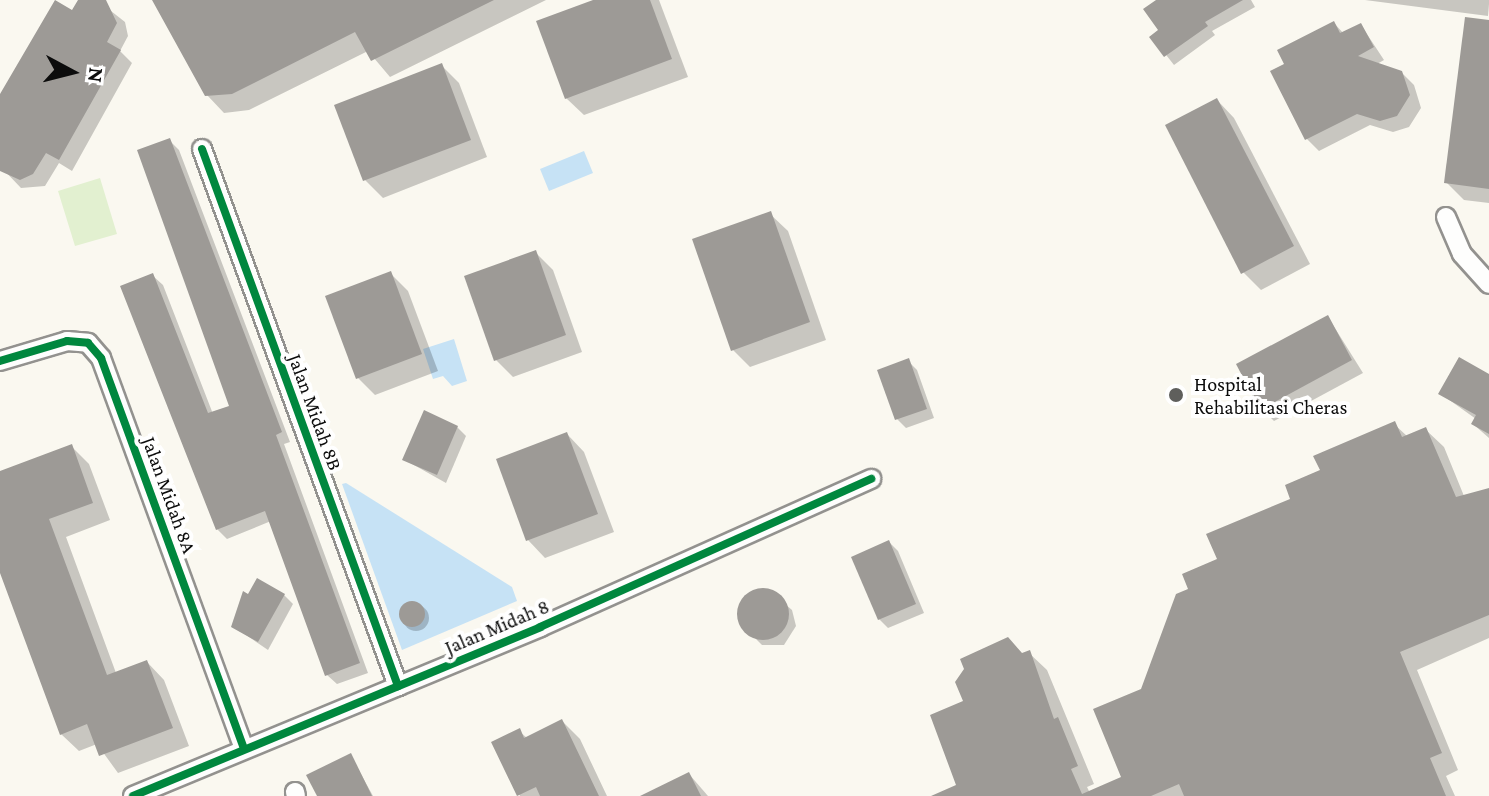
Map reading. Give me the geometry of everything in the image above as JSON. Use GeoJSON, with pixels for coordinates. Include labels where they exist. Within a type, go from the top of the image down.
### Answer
{"type":"FeatureCollection","features":[{"type":"Feature","properties":{"kind":"street","name":"Jalan Midah 8B"},"geometry":{"type":"LineString","coordinates":[[202,149],[398,686]]}},
{"type":"Feature","properties":{"kind":"street"},"geometry":{"type":"LineString","coordinates":[[1446,217],[1462,254],[1489,284]]}},
{"type":"Feature","properties":{"kind":"street","name":"Jalan Midah 8A"},"geometry":{"type":"LineString","coordinates":[[0,361],[67,341],[88,343],[101,358],[244,748]]}},
{"type":"Feature","properties":{"kind":"street","name":"Jalan Midah 8"},"geometry":{"type":"LineString","coordinates":[[133,796],[398,686],[871,479]]}},
{"type":"Feature","properties":{"kind":"green space"},"geometry":{"type":"Polygon","coordinates":[[[100,178],[117,234],[75,246],[58,191],[100,178]]]}},
{"type":"Feature","properties":{"kind":"water"},"geometry":{"type":"Polygon","coordinates":[[[584,151],[593,173],[549,191],[540,169],[584,151]]]}},
{"type":"Feature","properties":{"kind":"water"},"geometry":{"type":"Polygon","coordinates":[[[454,339],[467,381],[452,386],[443,376],[433,379],[423,349],[454,339]]]}},
{"type":"Feature","properties":{"kind":"water"},"geometry":{"type":"Polygon","coordinates":[[[346,483],[512,587],[517,601],[402,650],[342,484],[346,483]]]}},
{"type":"Feature","properties":{"kind":"building"},"geometry":{"type":"Polygon","coordinates":[[[55,0],[72,10],[78,0],[106,0],[117,23],[107,42],[121,50],[59,160],[46,153],[33,174],[20,180],[0,171],[0,94],[55,0]]]}},
{"type":"Feature","properties":{"kind":"building"},"geometry":{"type":"Polygon","coordinates":[[[152,0],[494,0],[371,61],[355,32],[232,94],[205,96],[152,0]]]}},
{"type":"Feature","properties":{"kind":"building"},"geometry":{"type":"Polygon","coordinates":[[[593,0],[650,0],[672,59],[565,99],[536,21],[593,0]]]}},
{"type":"Feature","properties":{"kind":"building"},"geometry":{"type":"Polygon","coordinates":[[[1156,0],[1243,0],[1205,22],[1208,26],[1164,57],[1149,37],[1158,30],[1143,9],[1156,0]]]}},
{"type":"Feature","properties":{"kind":"building"},"geometry":{"type":"Polygon","coordinates":[[[1465,17],[1489,20],[1489,189],[1444,183],[1465,17]]]}},
{"type":"Feature","properties":{"kind":"building"},"geometry":{"type":"Polygon","coordinates":[[[1334,21],[1340,33],[1361,23],[1374,47],[1358,56],[1402,71],[1410,95],[1397,116],[1380,121],[1357,114],[1305,140],[1270,71],[1284,64],[1277,50],[1334,21]]]}},
{"type":"Feature","properties":{"kind":"building"},"geometry":{"type":"Polygon","coordinates":[[[442,63],[471,140],[363,181],[334,105],[442,63]]]}},
{"type":"Feature","properties":{"kind":"building"},"geometry":{"type":"Polygon","coordinates":[[[1217,98],[1294,246],[1241,274],[1165,125],[1217,98]]]}},
{"type":"Feature","properties":{"kind":"building"},"geometry":{"type":"Polygon","coordinates":[[[170,138],[282,432],[276,435],[360,663],[325,676],[265,511],[216,530],[120,286],[153,273],[208,413],[229,406],[137,150],[170,138]]]}},
{"type":"Feature","properties":{"kind":"building"},"geometry":{"type":"Polygon","coordinates":[[[771,211],[810,322],[731,351],[692,239],[771,211]]]}},
{"type":"Feature","properties":{"kind":"building"},"geometry":{"type":"Polygon","coordinates":[[[536,250],[566,335],[494,361],[464,276],[536,250]]]}},
{"type":"Feature","properties":{"kind":"building"},"geometry":{"type":"Polygon","coordinates":[[[391,271],[422,354],[356,379],[325,296],[391,271]]]}},
{"type":"Feature","properties":{"kind":"building"},"geometry":{"type":"Polygon","coordinates":[[[1328,315],[1352,360],[1260,410],[1236,364],[1328,315]]]}},
{"type":"Feature","properties":{"kind":"building"},"geometry":{"type":"Polygon","coordinates":[[[1459,357],[1489,374],[1489,434],[1471,424],[1476,415],[1438,394],[1459,357]]]}},
{"type":"Feature","properties":{"kind":"building"},"geometry":{"type":"Polygon","coordinates":[[[909,358],[927,409],[895,420],[877,370],[909,358]]]}},
{"type":"Feature","properties":{"kind":"building"},"geometry":{"type":"Polygon","coordinates":[[[424,410],[458,426],[437,475],[402,460],[424,410]]]}},
{"type":"Feature","properties":{"kind":"building"},"geometry":{"type":"Polygon","coordinates":[[[1395,421],[1402,437],[1426,427],[1456,497],[1489,488],[1489,615],[1400,652],[1442,753],[1430,758],[1446,796],[1184,796],[1179,784],[1151,796],[931,796],[956,785],[930,715],[963,701],[955,682],[964,669],[960,659],[1008,637],[1022,653],[1030,650],[1054,719],[1058,717],[1078,766],[1071,769],[1082,794],[1121,777],[1093,709],[1141,689],[1176,594],[1188,589],[1182,574],[1217,559],[1206,534],[1290,499],[1285,485],[1320,470],[1313,456],[1395,421]]]}},
{"type":"Feature","properties":{"kind":"building"},"geometry":{"type":"Polygon","coordinates":[[[567,432],[598,514],[526,541],[496,459],[567,432]]]}},
{"type":"Feature","properties":{"kind":"building"},"geometry":{"type":"Polygon","coordinates":[[[72,444],[93,503],[49,519],[107,675],[147,660],[173,728],[99,756],[87,724],[60,735],[0,573],[0,471],[72,444]]]}},
{"type":"Feature","properties":{"kind":"building"},"geometry":{"type":"Polygon","coordinates":[[[889,540],[916,604],[878,620],[851,557],[889,540]]]}},
{"type":"Feature","properties":{"kind":"building"},"geometry":{"type":"Polygon","coordinates":[[[257,578],[285,594],[258,642],[231,627],[243,591],[248,594],[257,578]]]}},
{"type":"Feature","properties":{"kind":"building"},"geometry":{"type":"Polygon","coordinates":[[[763,588],[781,596],[789,614],[781,632],[763,640],[745,632],[737,614],[745,596],[763,588]]]}},
{"type":"Feature","properties":{"kind":"building"},"geometry":{"type":"Polygon","coordinates":[[[412,601],[421,605],[425,614],[421,623],[412,627],[403,623],[399,614],[403,605],[412,601]]]}},
{"type":"Feature","properties":{"kind":"building"},"geometry":{"type":"Polygon","coordinates":[[[562,719],[599,796],[540,796],[536,787],[517,796],[491,742],[520,728],[524,738],[562,719]]]}},
{"type":"Feature","properties":{"kind":"building"},"geometry":{"type":"Polygon","coordinates":[[[351,753],[372,796],[317,796],[306,775],[351,753]]]}},
{"type":"Feature","properties":{"kind":"building"},"geometry":{"type":"Polygon","coordinates":[[[689,772],[701,796],[640,796],[689,772]]]}},
{"type":"Feature","properties":{"kind":"cycle path"},"geometry":{"type":"LineString","coordinates":[[202,149],[398,686]]}},
{"type":"Feature","properties":{"kind":"cycle path"},"geometry":{"type":"LineString","coordinates":[[0,361],[67,341],[88,343],[101,358],[244,748]]}},
{"type":"Feature","properties":{"kind":"cycle path"},"geometry":{"type":"LineString","coordinates":[[133,796],[540,627],[871,479]]}},
{"type":"Feature","properties":{"kind":"place","name":"Hospital Rehabilitasi Cheras"},"geometry":{"type":"Point","coordinates":[1176,395]}}]}
